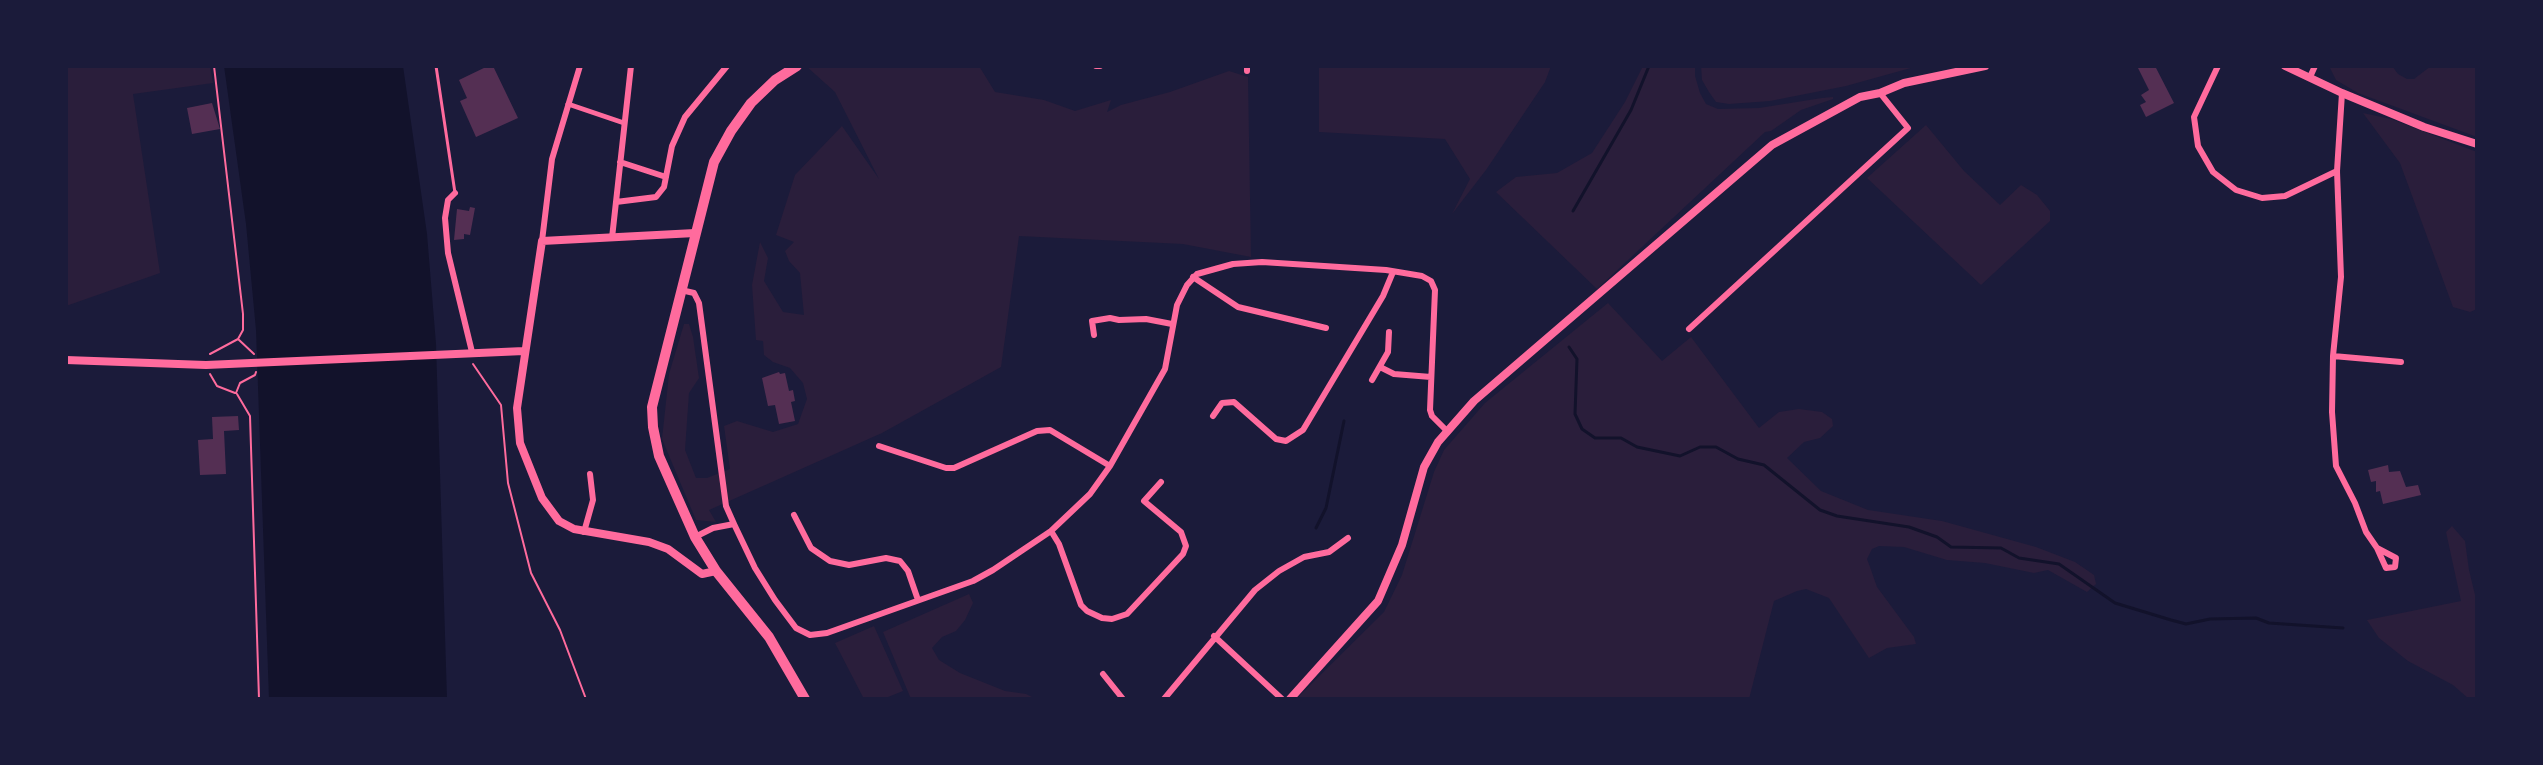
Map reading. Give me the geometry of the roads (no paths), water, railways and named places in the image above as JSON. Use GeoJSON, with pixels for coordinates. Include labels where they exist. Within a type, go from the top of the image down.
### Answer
{"type":"FeatureCollection","features":[{"type":"Feature","properties":{"kind":"main road"},"geometry":{"type":"LineString","coordinates":[[797,66],[762,92],[731,131],[714,162],[655,392],[653,427],[659,456],[695,537],[716,571],[769,637],[805,699]]}},
{"type":"Feature","properties":{"kind":"street"},"geometry":{"type":"LineString","coordinates":[[580,66],[552,159],[517,408],[520,443],[552,514],[566,526],[584,532],[649,542],[679,556],[702,574],[716,571]]}},
{"type":"Feature","properties":{"kind":"street"},"geometry":{"type":"LineString","coordinates":[[612,238],[631,66]]}},
{"type":"Feature","properties":{"kind":"street"},"geometry":{"type":"LineString","coordinates":[[616,202],[656,197],[664,187],[672,146],[685,117],[727,66]]}},
{"type":"Feature","properties":{"kind":"street"},"geometry":{"type":"LineString","coordinates":[[1290,699],[1378,601],[1402,545],[1424,467],[1447,431],[1474,401],[1772,145],[1860,97],[1904,83],[1985,66]]}},
{"type":"Feature","properties":{"kind":"street"},"geometry":{"type":"LineString","coordinates":[[2218,66],[2194,117],[2198,146],[2213,172],[2236,190],[2262,198],[2285,196],[2337,171]]}},
{"type":"Feature","properties":{"kind":"street"},"geometry":{"type":"LineString","coordinates":[[2285,66],[2424,127],[2477,144]]}},
{"type":"Feature","properties":{"kind":"street"},"geometry":{"type":"LineString","coordinates":[[2310,77],[2315,66]]}},
{"type":"Feature","properties":{"kind":"street"},"geometry":{"type":"LineString","coordinates":[[1689,329],[1908,128],[1880,93]]}},
{"type":"Feature","properties":{"kind":"street"},"geometry":{"type":"LineString","coordinates":[[2342,93],[2337,171],[2341,277],[2333,356],[2332,412],[2336,466],[2366,532],[2377,548]]}},
{"type":"Feature","properties":{"kind":"street"},"geometry":{"type":"LineString","coordinates":[[568,104],[624,123]]}},
{"type":"Feature","properties":{"kind":"street"},"geometry":{"type":"LineString","coordinates":[[620,162],[666,177]]}},
{"type":"Feature","properties":{"kind":"street"},"geometry":{"type":"LineString","coordinates":[[455,193],[448,200],[445,218],[448,253],[472,352]]}},
{"type":"Feature","properties":{"kind":"street"},"geometry":{"type":"LineString","coordinates":[[542,241],[695,233]]}},
{"type":"Feature","properties":{"kind":"street"},"geometry":{"type":"LineString","coordinates":[[681,290],[694,293],[699,303],[726,506],[765,584],[791,622],[810,635],[827,633],[993,570],[1051,531],[1081,504],[1110,466],[1165,369],[1177,305],[1193,277],[1207,269],[1262,262],[1393,272],[1422,276],[1431,281],[1435,290],[1430,410],[1447,431]]}},
{"type":"Feature","properties":{"kind":"street"},"geometry":{"type":"LineString","coordinates":[[1213,416],[1222,403],[1234,402],[1276,439],[1286,441],[1303,430],[1383,296],[1393,272]]}},
{"type":"Feature","properties":{"kind":"street"},"geometry":{"type":"LineString","coordinates":[[1193,277],[1238,307],[1326,328]]}},
{"type":"Feature","properties":{"kind":"street"},"geometry":{"type":"LineString","coordinates":[[1094,335],[1092,321],[1110,318],[1146,319],[1172,324]]}},
{"type":"Feature","properties":{"kind":"street"},"geometry":{"type":"LineString","coordinates":[[1372,380],[1388,352],[1389,332]]}},
{"type":"Feature","properties":{"kind":"street"},"geometry":{"type":"LineString","coordinates":[[66,360],[206,365],[524,351]]}},
{"type":"Feature","properties":{"kind":"street"},"geometry":{"type":"LineString","coordinates":[[2333,356],[2401,362]]}},
{"type":"Feature","properties":{"kind":"street"},"geometry":{"type":"LineString","coordinates":[[1380,367],[1394,374],[1431,377]]}},
{"type":"Feature","properties":{"kind":"street"},"geometry":{"type":"LineString","coordinates":[[879,446],[954,468],[1037,431],[1050,430],[1110,466]]}},
{"type":"Feature","properties":{"kind":"street"},"geometry":{"type":"LineString","coordinates":[[584,532],[593,500],[590,474]]}},
{"type":"Feature","properties":{"kind":"street"},"geometry":{"type":"LineString","coordinates":[[1051,531],[1063,553],[1076,595],[1087,611],[1112,619],[1127,614],[1183,554],[1186,546],[1181,532],[1144,501],[1161,482]]}},
{"type":"Feature","properties":{"kind":"street"},"geometry":{"type":"LineString","coordinates":[[794,515],[811,548],[830,561],[849,565],[886,558],[900,561],[908,571],[918,600]]}},
{"type":"Feature","properties":{"kind":"street"},"geometry":{"type":"LineString","coordinates":[[695,537],[713,528],[734,524]]}},
{"type":"Feature","properties":{"kind":"street"},"geometry":{"type":"LineString","coordinates":[[1164,699],[1255,590],[1304,557],[1329,552],[1348,538]]}},
{"type":"Feature","properties":{"kind":"street"},"geometry":{"type":"LineString","coordinates":[[1214,636],[1282,699]]}},
{"type":"Feature","properties":{"kind":"street"},"geometry":{"type":"LineString","coordinates":[[1103,674],[1123,699]]}},
{"type":"Feature","properties":{"kind":"lane"},"geometry":{"type":"LineString","coordinates":[[436,66],[455,193]]}},
{"type":"Feature","properties":{"kind":"waterway"},"geometry":{"type":"LineString","coordinates":[[1573,211],[1631,110],[1649,66]]}},
{"type":"Feature","properties":{"kind":"waterway"},"geometry":{"type":"LineString","coordinates":[[1569,347],[1577,359],[1575,414],[1582,429],[1595,438],[1621,438],[1637,447],[1680,456],[1700,447],[1716,447],[1738,459],[1764,465],[1820,510],[1837,516],[1909,527],[1937,537],[1951,547],[2001,548],[2019,558],[2059,564],[2115,603],[2186,624],[2210,619],[2256,618],[2269,623],[2343,628]]}},
{"type":"Feature","properties":{"kind":"waterway"},"geometry":{"type":"LineString","coordinates":[[1316,528],[1326,508],[1344,421]]}}]}
